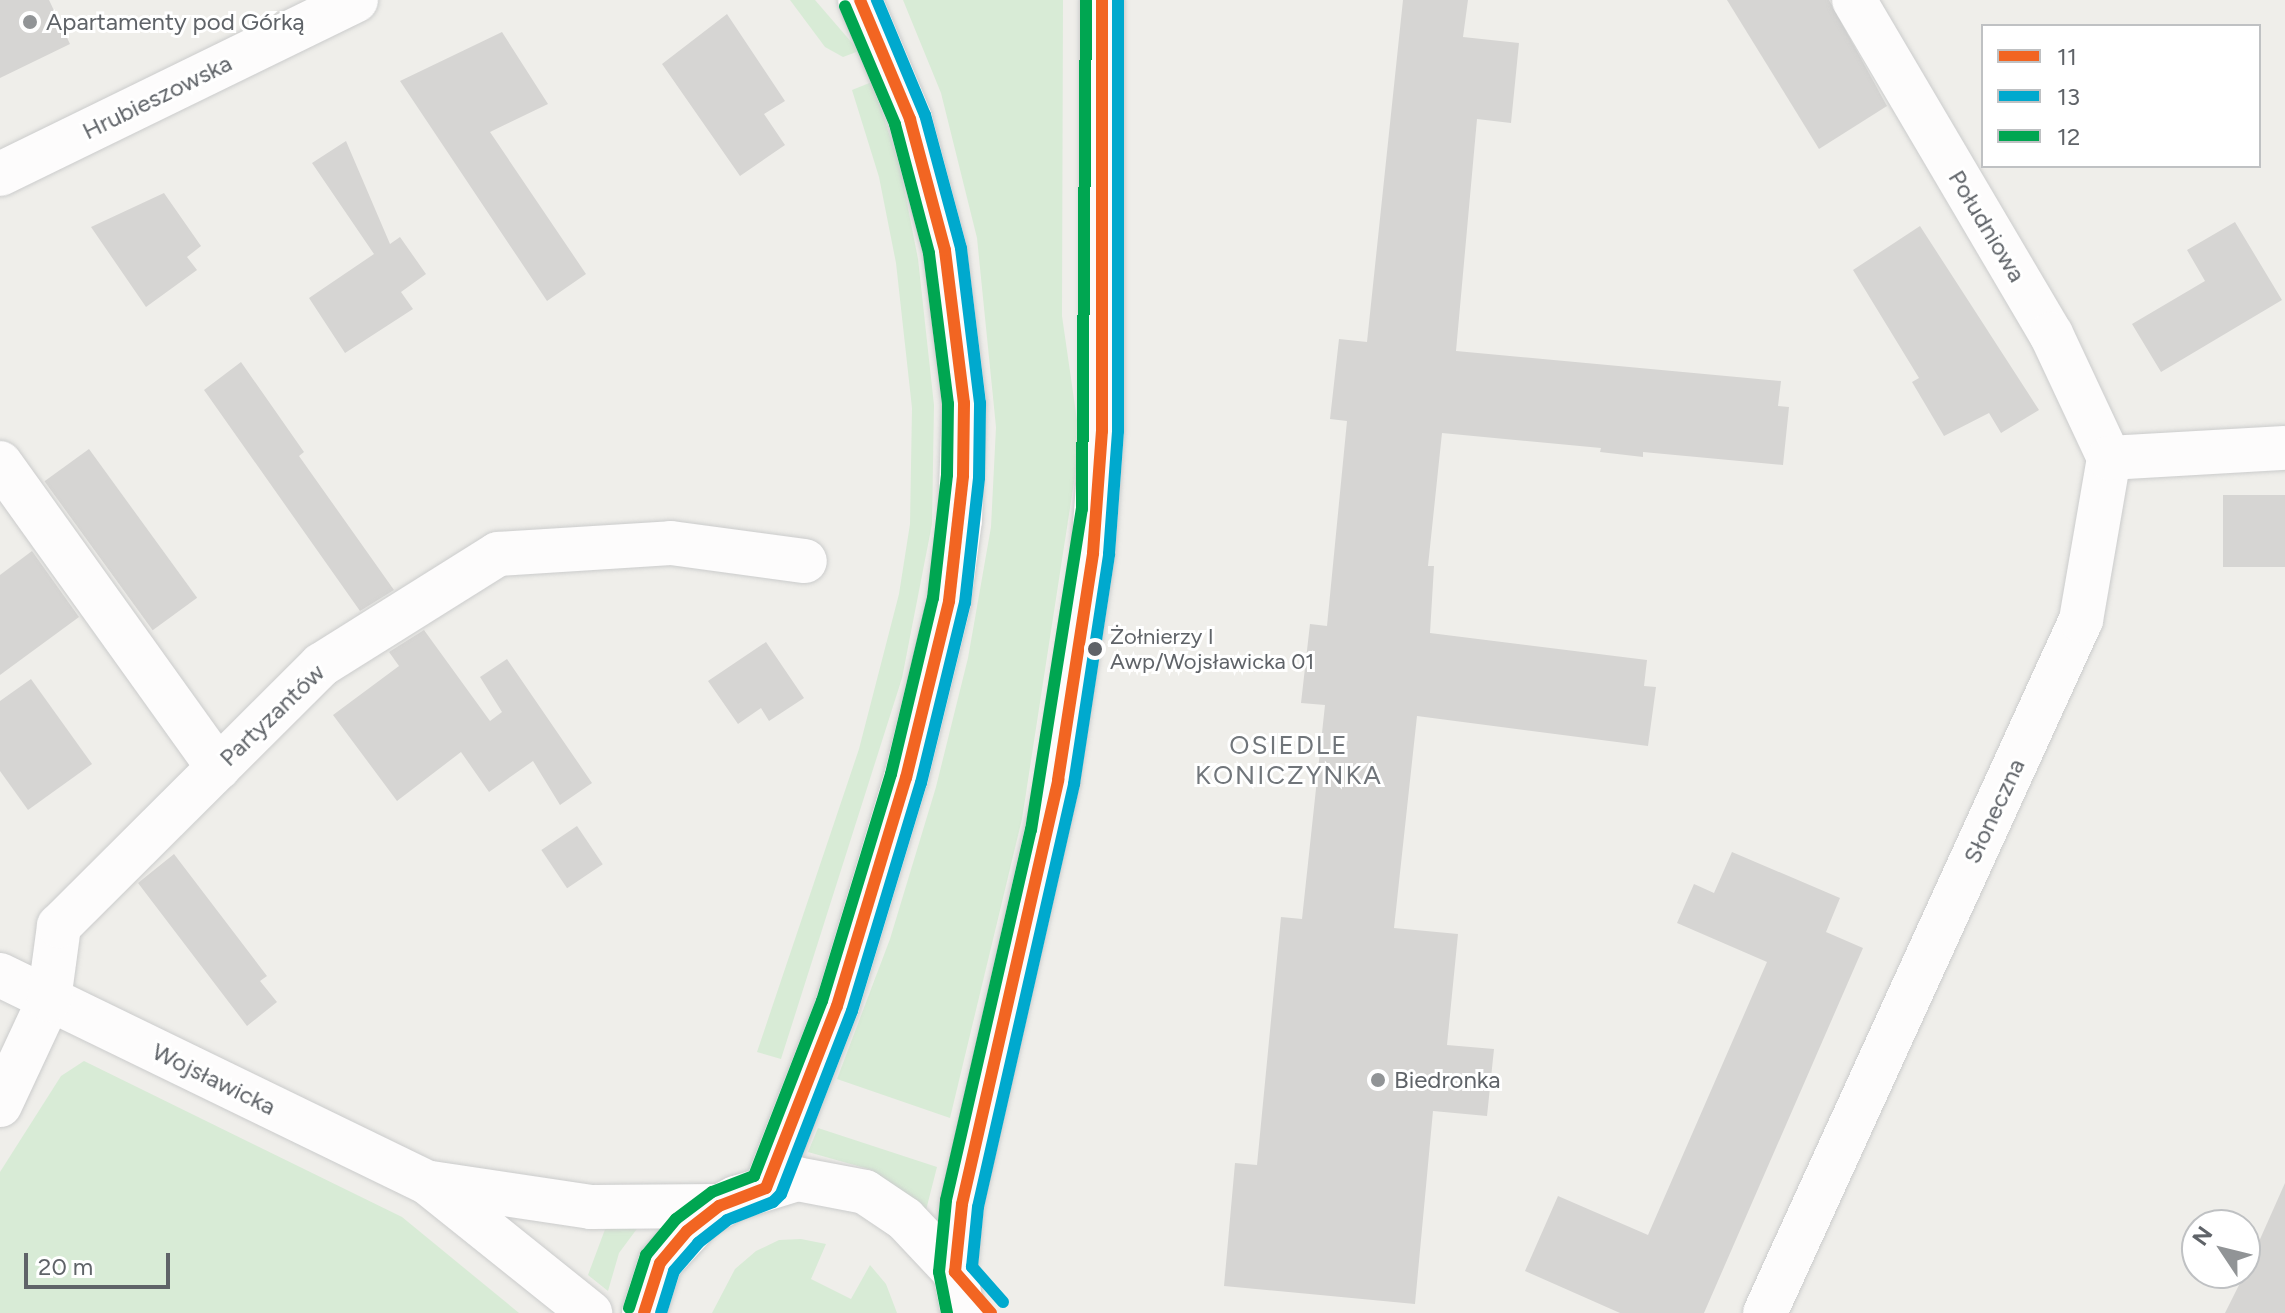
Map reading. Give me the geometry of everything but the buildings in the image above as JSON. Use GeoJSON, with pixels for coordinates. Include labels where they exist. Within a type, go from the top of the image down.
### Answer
{"type":"FeatureCollection","features":[{"type":"Feature","properties":{"kind":"street","name":"Hrubieszowska"},"geometry":{"type":"LineString","coordinates":[[0,174],[356,0]]}},
{"type":"Feature","properties":{"kind":"street"},"geometry":{"type":"LineString","coordinates":[[959,1289],[964,1191],[1053,806],[1093,553],[1102,431],[1102,0]]}},
{"type":"Feature","properties":{"kind":"street","name":"Południowa"},"geometry":{"type":"LineString","coordinates":[[1854,0],[2051,334],[2109,458]]}},
{"type":"Feature","properties":{"kind":"street"},"geometry":{"type":"LineString","coordinates":[[766,1188],[837,1006],[906,778],[949,601],[960,520],[964,403],[945,250],[910,119],[858,5]]}},
{"type":"Feature","properties":{"kind":"street"},"geometry":{"type":"LineString","coordinates":[[2109,458],[2285,448]]}},
{"type":"Feature","properties":{"kind":"street","name":"Słoneczna"},"geometry":{"type":"LineString","coordinates":[[1765,1313],[2081,620],[2109,458]]}},
{"type":"Feature","properties":{"kind":"street"},"geometry":{"type":"LineString","coordinates":[[0,463],[218,768]]}},
{"type":"Feature","properties":{"kind":"street","name":"Partyzantów"},"geometry":{"type":"LineString","coordinates":[[0,1105],[49,1000],[59,926],[321,665],[498,554],[671,543],[805,561]]}},
{"type":"Feature","properties":{"kind":"street","name":"Wojsławicka"},"geometry":{"type":"LineString","coordinates":[[0,975],[428,1183],[590,1313]]}},
{"type":"Feature","properties":{"kind":"street"},"geometry":{"type":"LineString","coordinates":[[644,1313],[660,1263],[687,1231],[719,1206],[797,1179],[820,1179],[865,1192],[905,1219],[959,1289],[991,1313]]}},
{"type":"Feature","properties":{"kind":"street","name":"Wojsławicka"},"geometry":{"type":"LineString","coordinates":[[428,1183],[591,1207],[719,1206]]}},
{"type":"Feature","properties":{"kind":"green space"},"geometry":{"type":"Polygon","coordinates":[[[790,0],[815,0],[859,51],[843,57],[825,47],[790,0]]]}},
{"type":"Feature","properties":{"kind":"green space"},"geometry":{"type":"Polygon","coordinates":[[[903,0],[1063,0],[1062,316],[1077,420],[1076,469],[1022,819],[950,1118],[837,1079],[890,939],[936,787],[968,658],[991,527],[996,427],[977,238],[941,93],[903,0]]]}},
{"type":"Feature","properties":{"kind":"green space"},"geometry":{"type":"Polygon","coordinates":[[[872,82],[900,167],[918,259],[934,405],[932,524],[902,678],[781,1059],[757,1052],[859,749],[899,594],[910,524],[912,408],[896,263],[879,177],[852,90],[872,82]]]}},
{"type":"Feature","properties":{"kind":"green space"},"geometry":{"type":"Polygon","coordinates":[[[84,1061],[402,1217],[519,1313],[0,1313],[0,1172],[61,1076],[84,1061]]]}},
{"type":"Feature","properties":{"kind":"green space"},"geometry":{"type":"Polygon","coordinates":[[[818,1128],[937,1167],[925,1214],[872,1170],[808,1152],[818,1128]]]}},
{"type":"Feature","properties":{"kind":"green space"},"geometry":{"type":"Polygon","coordinates":[[[607,1224],[639,1226],[619,1253],[608,1291],[588,1275],[607,1224]]]}},
{"type":"Feature","properties":{"kind":"green space"},"geometry":{"type":"Polygon","coordinates":[[[801,1239],[826,1244],[811,1279],[851,1299],[870,1265],[886,1284],[897,1313],[712,1313],[735,1269],[756,1251],[779,1240],[801,1239]]]}},
{"type":"Feature","properties":{"kind":"transit line","name":"11"},"geometry":{"type":"LineString","coordinates":[[644,1313],[660,1263],[687,1231],[719,1206],[766,1188],[837,1006],[906,778],[949,601],[963,476],[964,403],[945,250],[910,119],[860,0]]}},
{"type":"Feature","properties":{"kind":"transit line","name":"13"},"geometry":{"type":"LineString","coordinates":[[661,1313],[674,1271],[698,1243],[727,1220],[773,1202],[781,1194],[852,1011],[921,783],[965,603],[979,478],[980,403],[961,248],[925,115],[877,0]]}},
{"type":"Feature","properties":{"kind":"transit line","name":"12"},"geometry":{"type":"LineString","coordinates":[[947,1313],[939,1272],[946,1200],[1031,830],[1082,509],[1086,0]]}},
{"type":"Feature","properties":{"kind":"transit line","name":"11"},"geometry":{"type":"LineString","coordinates":[[991,1313],[955,1272],[962,1204],[1058,780],[1093,553],[1102,431],[1102,0]]}},
{"type":"Feature","properties":{"kind":"transit line","name":"13"},"geometry":{"type":"LineString","coordinates":[[1003,1302],[972,1267],[978,1207],[1074,784],[1109,554],[1118,431],[1118,0]]}},
{"type":"Feature","properties":{"kind":"transit line","name":"12"},"geometry":{"type":"LineString","coordinates":[[629,1308],[646,1255],[676,1219],[712,1192],[754,1176],[822,1001],[891,774],[933,598],[947,475],[948,404],[929,253],[895,124],[845,6]]}},
{"type":"Feature","properties":{"kind":"place","name":"Apartamenty pod Górką"},"geometry":{"type":"Point","coordinates":[30,22]}},
{"type":"Feature","properties":{"kind":"place","name":"Żołnierzy I Awp/Wojsławicka 01"},"geometry":{"type":"Point","coordinates":[1095,649]}},
{"type":"Feature","properties":{"kind":"place","name":"Biedronka"},"geometry":{"type":"Point","coordinates":[1378,1080]}},
{"type":"Feature","properties":{"kind":"district","name":"OSIEDLE KONICZYNKA"},"geometry":{"type":"Point","coordinates":[1289,761]}}]}
